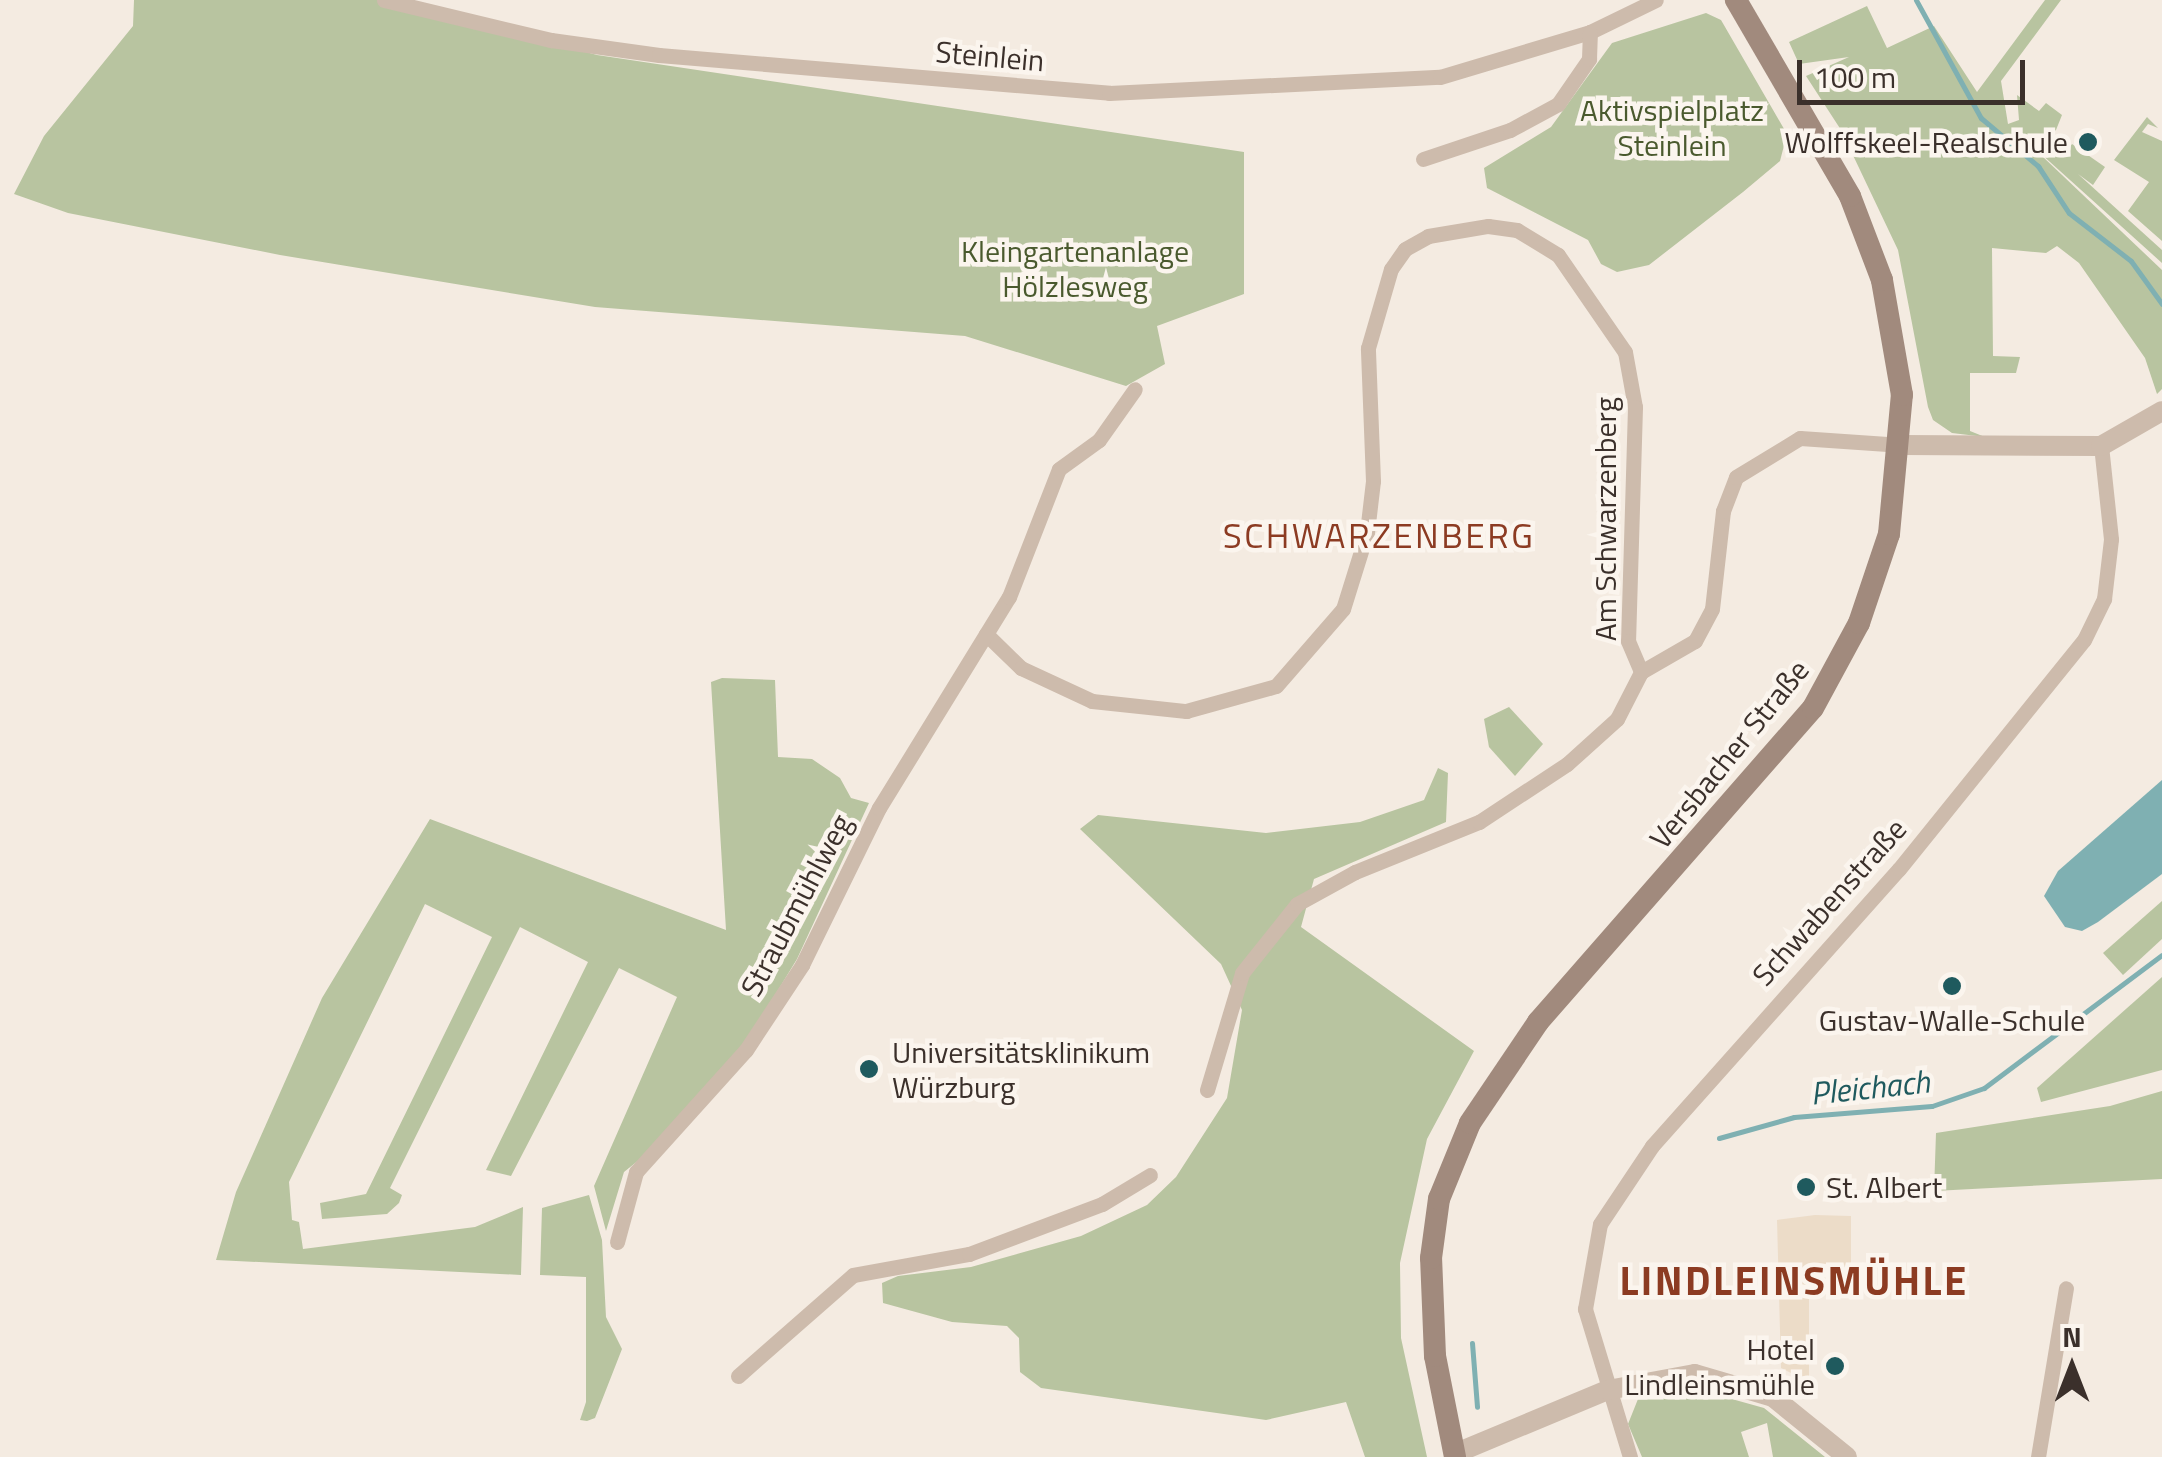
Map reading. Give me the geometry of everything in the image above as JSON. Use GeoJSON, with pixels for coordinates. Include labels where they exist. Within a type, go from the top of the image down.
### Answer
{"type":"FeatureCollection","features":[{"type":"Feature","properties":{"kind":"main road","name":"Versbacher Straße"},"geometry":{"type":"LineString","coordinates":[[1454,1456],[1430,1307],[1439,1199],[1454,1159],[1487,1092],[1538,1022],[1736,803],[1830,682],[1880,571],[1902,446],[1897,338],[1867,232],[1736,0]]}},
{"type":"Feature","properties":{"kind":"street","name":"Steinlein"},"geometry":{"type":"LineString","coordinates":[[384,0],[551,40],[658,55],[1109,93],[1420,80],[1490,66],[1590,32],[1656,0]]}},
{"type":"Feature","properties":{"kind":"street"},"geometry":{"type":"LineString","coordinates":[[1424,159],[1510,130],[1558,104],[1589,59],[1590,32]]}},
{"type":"Feature","properties":{"kind":"street","name":"Am Schwarzenberg"},"geometry":{"type":"LineString","coordinates":[[986,634],[1021,668],[1092,701],[1186,711],[1276,686],[1343,610],[1367,532],[1372,481],[1368,348],[1391,269],[1405,249],[1428,236],[1488,226],[1517,230],[1558,256],[1625,352],[1635,407],[1628,642],[1641,672]]}},
{"type":"Feature","properties":{"kind":"street"},"geometry":{"type":"LineString","coordinates":[[986,634],[1008,598],[1060,469],[1099,440],[1134,389]]}},
{"type":"Feature","properties":{"kind":"street"},"geometry":{"type":"LineString","coordinates":[[1902,446],[2101,446],[2162,411]]}},
{"type":"Feature","properties":{"kind":"street","name":"Am Schwarzenberg"},"geometry":{"type":"LineString","coordinates":[[1206,1090],[1242,973],[1296,904],[1354,872],[1479,822],[1567,764],[1617,718],[1641,672],[1695,641],[1712,610],[1722,512],[1736,477],[1800,438],[1902,446]]}},
{"type":"Feature","properties":{"kind":"street","name":"Schwabenstraße"},"geometry":{"type":"LineString","coordinates":[[1630,1457],[1585,1309],[1600,1224],[1652,1146],[1898,869],[2084,640],[2104,599],[2111,539],[2101,446]]}},
{"type":"Feature","properties":{"kind":"street","name":"Straubmühlweg"},"geometry":{"type":"LineString","coordinates":[[616,1242],[636,1172],[746,1050],[802,966],[861,840],[986,634]]}},
{"type":"Feature","properties":{"kind":"street"},"geometry":{"type":"LineString","coordinates":[[738,1376],[852,1275],[970,1254],[1102,1204],[1150,1174]]}},
{"type":"Feature","properties":{"kind":"street"},"geometry":{"type":"LineString","coordinates":[[2038,1457],[2066,1288]]}},
{"type":"Feature","properties":{"kind":"street"},"geometry":{"type":"LineString","coordinates":[[1454,1456],[1608,1390],[1666,1375],[1737,1382],[1786,1405],[1847,1457]]}},
{"type":"Feature","properties":{"kind":"green space","name":"Kleingartenanlage Hölzlesweg"},"geometry":{"type":"Polygon","coordinates":[[[134,0],[395,0],[597,55],[1244,152],[1244,294],[1157,326],[1165,364],[1126,386],[965,336],[595,307],[280,255],[68,213],[14,194],[44,136],[133,26],[134,0]]]}},
{"type":"Feature","properties":{"kind":"green space"},"geometry":{"type":"Polygon","coordinates":[[[2045,0],[2061,0],[2001,81],[2008,124],[2019,120],[2017,95],[2039,111],[2046,103],[2062,115],[2056,130],[2043,139],[2064,155],[2072,144],[2105,167],[2093,185],[2078,174],[2162,250],[2162,263],[2020,135],[2162,270],[2162,389],[2157,394],[2145,358],[2079,263],[2057,246],[2046,253],[1992,248],[1993,356],[2020,357],[2016,373],[1970,373],[1970,431],[1985,437],[1952,433],[1933,420],[1928,407],[1898,250],[1841,130],[1806,76],[1849,57],[1799,64],[1789,42],[1867,6],[1887,48],[1934,26],[1977,92],[2045,0]]]}},
{"type":"Feature","properties":{"kind":"green space","name":"Aktivspielplatz Steinlein"},"geometry":{"type":"Polygon","coordinates":[[[1706,13],[1721,20],[1787,134],[1780,161],[1743,192],[1649,265],[1617,272],[1601,264],[1588,240],[1487,188],[1484,168],[1551,127],[1612,43],[1706,13]]]}},
{"type":"Feature","properties":{"kind":"green space"},"geometry":{"type":"Polygon","coordinates":[[[2147,117],[2158,128],[2148,124],[2142,132],[2162,141],[2162,241],[2128,211],[2149,182],[2114,160],[2147,117]]]}},
{"type":"Feature","properties":{"kind":"green space"},"geometry":{"type":"Polygon","coordinates":[[[722,678],[775,680],[778,757],[812,759],[840,778],[851,798],[869,803],[797,959],[749,1038],[660,1143],[624,1172],[606,1231],[594,1186],[677,997],[619,968],[511,1176],[486,1170],[588,962],[520,927],[390,1188],[402,1195],[399,1203],[387,1214],[322,1219],[320,1203],[366,1194],[492,937],[425,904],[289,1182],[292,1220],[299,1222],[303,1249],[475,1227],[523,1207],[521,1275],[216,1260],[236,1192],[322,998],[430,819],[726,930],[711,682],[722,678]]]}},
{"type":"Feature","properties":{"kind":"green space"},"geometry":{"type":"Polygon","coordinates":[[[1509,707],[1543,744],[1515,776],[1489,747],[1484,719],[1509,707]]]}},
{"type":"Feature","properties":{"kind":"green space"},"geometry":{"type":"Polygon","coordinates":[[[1438,768],[1448,773],[1446,822],[1314,879],[1301,927],[1474,1051],[1427,1139],[1400,1263],[1401,1338],[1427,1457],[1365,1457],[1346,1402],[1266,1420],[1041,1388],[1020,1372],[1019,1338],[1007,1326],[952,1322],[883,1303],[882,1283],[898,1276],[971,1267],[1081,1236],[1147,1205],[1176,1177],[1227,1098],[1242,1010],[1221,964],[1080,829],[1098,815],[1266,833],[1360,822],[1424,800],[1438,768]]]}},
{"type":"Feature","properties":{"kind":"green space"},"geometry":{"type":"Polygon","coordinates":[[[2162,901],[2162,939],[2123,975],[2103,953],[2162,901]]]}},
{"type":"Feature","properties":{"kind":"green space"},"geometry":{"type":"Polygon","coordinates":[[[2162,977],[2162,1070],[2041,1102],[2037,1088],[2162,977]]]}},
{"type":"Feature","properties":{"kind":"green space"},"geometry":{"type":"Polygon","coordinates":[[[2162,1091],[2162,1179],[1934,1191],[1936,1133],[2110,1106],[2162,1091]]]}},
{"type":"Feature","properties":{"kind":"green space"},"geometry":{"type":"Polygon","coordinates":[[[589,1195],[602,1240],[606,1317],[622,1349],[595,1418],[587,1421],[580,1420],[586,1402],[586,1277],[540,1275],[542,1208],[589,1195]]]}},
{"type":"Feature","properties":{"kind":"green space"},"geometry":{"type":"Polygon","coordinates":[[[1696,1389],[1764,1408],[1825,1457],[1773,1457],[1767,1423],[1741,1432],[1749,1457],[1642,1457],[1628,1424],[1638,1399],[1657,1390],[1696,1389]]]}},
{"type":"Feature","properties":{"kind":"shaded area"},"geometry":{"type":"Polygon","coordinates":[[[1851,1216],[1851,1269],[1809,1269],[1809,1376],[1797,1376],[1781,1368],[1777,1220],[1851,1216]]]}},
{"type":"Feature","properties":{"kind":"water"},"geometry":{"type":"Polygon","coordinates":[[[2162,780],[2162,874],[2082,931],[2065,927],[2044,896],[2058,871],[2162,780]]]}},
{"type":"Feature","properties":{"kind":"waterway","name":"Pleichach"},"geometry":{"type":"LineString","coordinates":[[1916,0],[1981,118],[2038,166],[2069,213],[2131,261],[2162,304]]}},
{"type":"Feature","properties":{"kind":"waterway","name":"Pleichach"},"geometry":{"type":"LineString","coordinates":[[1719,1138],[1794,1117],[1932,1106],[1984,1088],[2162,955]]}},
{"type":"Feature","properties":{"kind":"waterway","name":"Pleichach"},"geometry":{"type":"LineString","coordinates":[[1472,1343],[1477,1407]]}},
{"type":"Feature","properties":{"kind":"place","name":"Wolffskeel-Realschule"},"geometry":{"type":"Point","coordinates":[2088,142]}},
{"type":"Feature","properties":{"kind":"place","name":"Gustav-Walle-Schule"},"geometry":{"type":"Point","coordinates":[1952,986]}},
{"type":"Feature","properties":{"kind":"place","name":"Universitätsklinikum Würzburg"},"geometry":{"type":"Point","coordinates":[869,1069]}},
{"type":"Feature","properties":{"kind":"place","name":"St. Albert"},"geometry":{"type":"Point","coordinates":[1806,1187]}},
{"type":"Feature","properties":{"kind":"place","name":"Hotel Lindleinsmühle"},"geometry":{"type":"Point","coordinates":[1835,1366]}},
{"type":"Feature","properties":{"kind":"district","name":"SCHWARZENBERG"},"geometry":{"type":"Point","coordinates":[1379,535]}},
{"type":"Feature","properties":{"kind":"district","name":"LINDLEINSMÜHLE"},"geometry":{"type":"Point","coordinates":[1794,1281]}}]}
